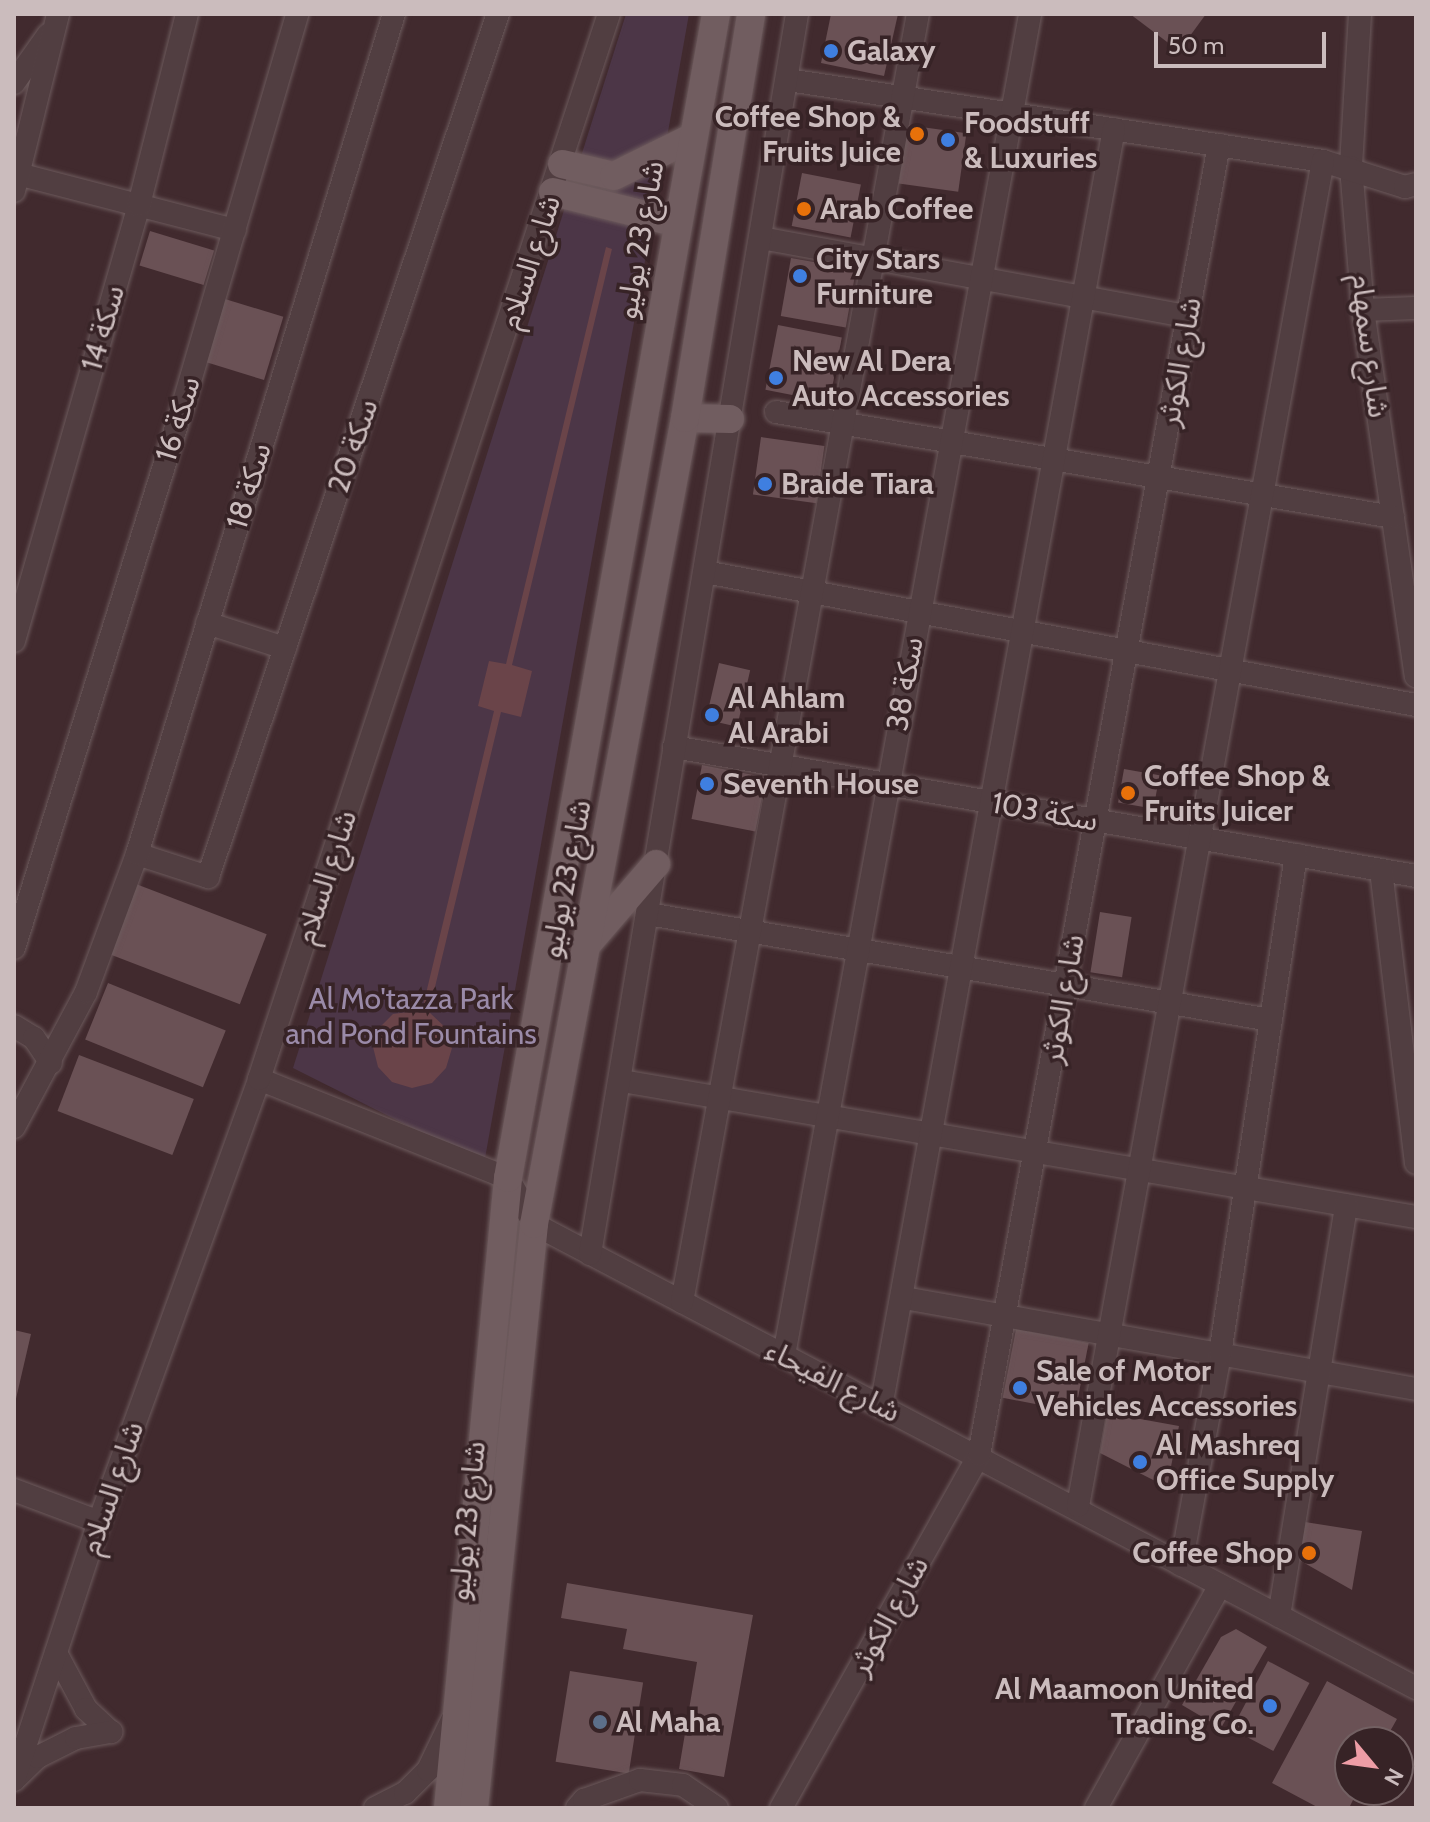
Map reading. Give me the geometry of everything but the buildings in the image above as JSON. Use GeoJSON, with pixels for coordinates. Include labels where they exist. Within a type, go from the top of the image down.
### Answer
{"type":"FeatureCollection","features":[{"type":"Feature","properties":{"kind":"main road","name":"شارع 23 يوليو"},"geometry":{"type":"LineString","coordinates":[[448,1808],[508,1178],[716,14]]}},
{"type":"Feature","properties":{"kind":"main road","name":"شارع 23 يوليو"},"geometry":{"type":"LineString","coordinates":[[474,1808],[534,1224],[685,418],[751,14]]}},
{"type":"Feature","properties":{"kind":"main road"},"geometry":{"type":"LineString","coordinates":[[562,164],[614,176],[693,137]]}},
{"type":"Feature","properties":{"kind":"main road"},"geometry":{"type":"LineString","coordinates":[[553,192],[677,223]]}},
{"type":"Feature","properties":{"kind":"main road"},"geometry":{"type":"LineString","coordinates":[[685,418],[730,419]]}},
{"type":"Feature","properties":{"kind":"main road"},"geometry":{"type":"LineString","coordinates":[[589,943],[656,864]]}},
{"type":"Feature","properties":{"kind":"street","name":"سكة 14"},"geometry":{"type":"LineString","coordinates":[[14,641],[139,205],[187,14]]}},
{"type":"Feature","properties":{"kind":"street","name":"سكة 16"},"geometry":{"type":"LineString","coordinates":[[14,948],[235,230],[297,14]]}},
{"type":"Feature","properties":{"kind":"street","name":"سكة 18"},"geometry":{"type":"LineString","coordinates":[[51,1063],[100,956],[137,854],[394,14]]}},
{"type":"Feature","properties":{"kind":"street","name":"سكة 20"},"geometry":{"type":"LineString","coordinates":[[137,854],[208,877],[498,14]]}},
{"type":"Feature","properties":{"kind":"street","name":"شارع السلام"},"geometry":{"type":"LineString","coordinates":[[14,1780],[19,1748],[56,1653],[99,1522],[259,1079],[609,14]]}},
{"type":"Feature","properties":{"kind":"street"},"geometry":{"type":"LineString","coordinates":[[590,1254],[622,1081],[674,747],[797,14]]}},
{"type":"Feature","properties":{"kind":"street"},"geometry":{"type":"LineString","coordinates":[[682,1302],[918,14]]}},
{"type":"Feature","properties":{"kind":"street","name":"سكة 38"},"geometry":{"type":"LineString","coordinates":[[784,1355],[978,278],[1030,14]]}},
{"type":"Feature","properties":{"kind":"street","name":"شارع سمهام"},"geometry":{"type":"LineString","coordinates":[[1360,14],[1351,167],[1363,310],[1416,676]]}},
{"type":"Feature","properties":{"kind":"street"},"geometry":{"type":"LineString","coordinates":[[57,18],[16,183],[139,205],[235,230]]}},
{"type":"Feature","properties":{"kind":"street"},"geometry":{"type":"LineString","coordinates":[[14,83],[57,18]]}},
{"type":"Feature","properties":{"kind":"street"},"geometry":{"type":"LineString","coordinates":[[788,80],[1323,161],[1351,167],[1382,181],[1416,184]]}},
{"type":"Feature","properties":{"kind":"street"},"geometry":{"type":"LineString","coordinates":[[881,1407],[904,1298],[1114,129]]}},
{"type":"Feature","properties":{"kind":"street","name":"شارع الكوثر"},"geometry":{"type":"LineString","coordinates":[[781,1808],[979,1455],[1219,145]]}},
{"type":"Feature","properties":{"kind":"street"},"geometry":{"type":"LineString","coordinates":[[1078,1506],[1323,161]]}},
{"type":"Feature","properties":{"kind":"street"},"geometry":{"type":"LineString","coordinates":[[761,238],[1188,316]]}},
{"type":"Feature","properties":{"kind":"street"},"geometry":{"type":"LineString","coordinates":[[1363,310],[1416,308]]}},
{"type":"Feature","properties":{"kind":"street"},"geometry":{"type":"LineString","coordinates":[[776,412],[1393,517]]}},
{"type":"Feature","properties":{"kind":"street"},"geometry":{"type":"LineString","coordinates":[[705,572],[1416,705]]}},
{"type":"Feature","properties":{"kind":"street"},"geometry":{"type":"LineString","coordinates":[[207,623],[285,648]]}},
{"type":"Feature","properties":{"kind":"street","name":"سكة 103"},"geometry":{"type":"LineString","coordinates":[[674,747],[1416,876]]}},
{"type":"Feature","properties":{"kind":"street"},"geometry":{"type":"LineString","coordinates":[[1181,1565],[1220,1354],[1296,855]]}},
{"type":"Feature","properties":{"kind":"street"},"geometry":{"type":"LineString","coordinates":[[1381,870],[1416,1163]]}},
{"type":"Feature","properties":{"kind":"street"},"geometry":{"type":"LineString","coordinates":[[648,914],[1170,1000],[1271,1020]]}},
{"type":"Feature","properties":{"kind":"street"},"geometry":{"type":"LineString","coordinates":[[14,1026],[34,1038],[51,1063],[14,1127]]}},
{"type":"Feature","properties":{"kind":"street"},"geometry":{"type":"LineString","coordinates":[[259,1079],[508,1178],[534,1224]]}},
{"type":"Feature","properties":{"kind":"street"},"geometry":{"type":"LineString","coordinates":[[622,1081],[1416,1217]]}},
{"type":"Feature","properties":{"kind":"street"},"geometry":{"type":"LineString","coordinates":[[1279,1616],[1346,1205]]}},
{"type":"Feature","properties":{"kind":"street","name":"شارع الفيحاء"},"geometry":{"type":"LineString","coordinates":[[534,1224],[881,1407],[1078,1506],[1181,1565],[1416,1688]]}},
{"type":"Feature","properties":{"kind":"street"},"geometry":{"type":"LineString","coordinates":[[904,1298],[1110,1332],[1416,1389]]}},
{"type":"Feature","properties":{"kind":"street"},"geometry":{"type":"LineString","coordinates":[[14,1490],[99,1522]]}},
{"type":"Feature","properties":{"kind":"street"},"geometry":{"type":"LineString","coordinates":[[1096,1808],[1220,1585]]}},
{"type":"Feature","properties":{"kind":"street"},"geometry":{"type":"LineString","coordinates":[[14,1780],[38,1757],[76,1738],[111,1732],[86,1709],[56,1653]]}},
{"type":"Feature","properties":{"kind":"street"},"geometry":{"type":"LineString","coordinates":[[375,1808],[405,1793],[428,1770],[458,1709]]}},
{"type":"Feature","properties":{"kind":"street"},"geometry":{"type":"LineString","coordinates":[[577,1808],[584,1800],[640,1780],[683,1785],[717,1808]]}},
{"type":"Feature","properties":{"kind":"green space","name":"Al Mo'tazza Park and Pond Fountains"},"geometry":{"type":"Polygon","coordinates":[[[626,14],[689,14],[484,1164],[293,1068],[626,14]]]}},
{"type":"Feature","properties":{"kind":"shaded area"},"geometry":{"type":"Polygon","coordinates":[[[606,247],[612,249],[512,665],[532,671],[521,717],[501,712],[429,1012],[447,1029],[452,1048],[446,1068],[432,1083],[412,1088],[392,1082],[378,1067],[373,1047],[379,1028],[393,1014],[422,1010],[494,711],[478,706],[489,661],[506,664],[606,247]]]}},
{"type":"Feature","properties":{"kind":"place","name":"Galaxy"},"geometry":{"type":"Point","coordinates":[831,51]}},
{"type":"Feature","properties":{"kind":"place","name":"Coffee Shop & Fruits Juice"},"geometry":{"type":"Point","coordinates":[917,134]}},
{"type":"Feature","properties":{"kind":"place","name":"Foodstuff & Luxuries"},"geometry":{"type":"Point","coordinates":[948,140]}},
{"type":"Feature","properties":{"kind":"place","name":"Arab Coffee"},"geometry":{"type":"Point","coordinates":[804,209]}},
{"type":"Feature","properties":{"kind":"place","name":"City Stars Furniture"},"geometry":{"type":"Point","coordinates":[800,276]}},
{"type":"Feature","properties":{"kind":"place","name":"New Al Dera Auto Accessories"},"geometry":{"type":"Point","coordinates":[776,378]}},
{"type":"Feature","properties":{"kind":"place","name":"Braide Tiara"},"geometry":{"type":"Point","coordinates":[765,484]}},
{"type":"Feature","properties":{"kind":"place","name":"Al Ahlam Al Arabi"},"geometry":{"type":"Point","coordinates":[712,715]}},
{"type":"Feature","properties":{"kind":"place","name":"Seventh House"},"geometry":{"type":"Point","coordinates":[707,784]}},
{"type":"Feature","properties":{"kind":"place","name":"Coffee Shop & Fruits Juicer"},"geometry":{"type":"Point","coordinates":[1128,793]}},
{"type":"Feature","properties":{"kind":"place","name":"Sale of Motor Vehicles Accessories"},"geometry":{"type":"Point","coordinates":[1020,1388]}},
{"type":"Feature","properties":{"kind":"place","name":"Al Mashreq Office Supply"},"geometry":{"type":"Point","coordinates":[1140,1462]}},
{"type":"Feature","properties":{"kind":"place","name":"Coffee Shop"},"geometry":{"type":"Point","coordinates":[1309,1553]}},
{"type":"Feature","properties":{"kind":"place","name":"Al Maamoon United Trading Co."},"geometry":{"type":"Point","coordinates":[1270,1706]}},
{"type":"Feature","properties":{"kind":"place","name":"Al Maha"},"geometry":{"type":"Point","coordinates":[600,1722]}}]}
